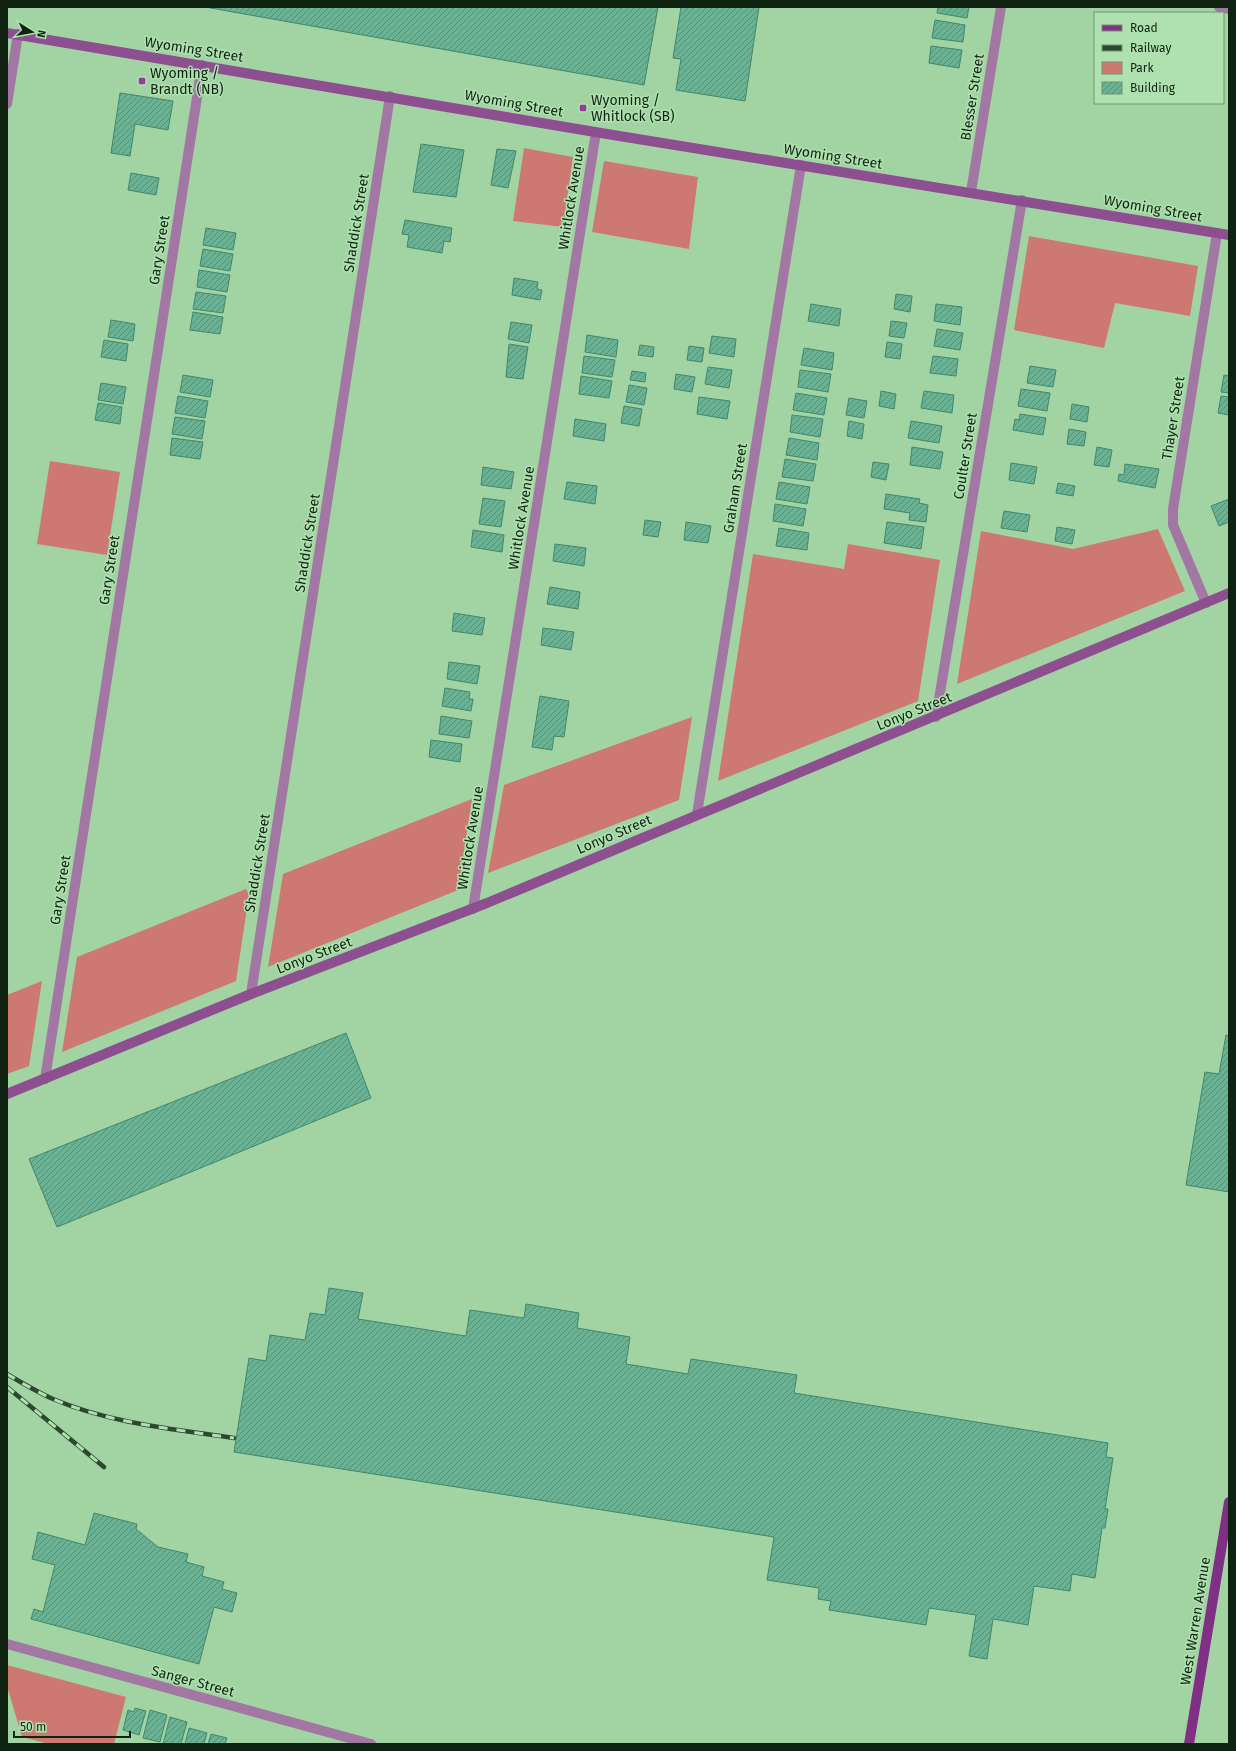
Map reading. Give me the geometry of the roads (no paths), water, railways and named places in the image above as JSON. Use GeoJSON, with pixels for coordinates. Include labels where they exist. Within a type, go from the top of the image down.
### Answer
{"type":"FeatureCollection","features":[{"type":"Feature","properties":{"kind":"main road","name":"West Warren Avenue"},"geometry":{"type":"LineString","coordinates":[[1189,1744],[1229,1502]]}},
{"type":"Feature","properties":{"kind":"street","name":"Blesser Street"},"geometry":{"type":"LineString","coordinates":[[971,192],[1001,7]]}},
{"type":"Feature","properties":{"kind":"street"},"geometry":{"type":"LineString","coordinates":[[1219,7],[1229,9]]}},
{"type":"Feature","properties":{"kind":"street","name":"Wyoming Street"},"geometry":{"type":"LineString","coordinates":[[7,33],[390,96],[596,132],[1022,200],[1229,235]]}},
{"type":"Feature","properties":{"kind":"street"},"geometry":{"type":"LineString","coordinates":[[7,104],[18,34]]}},
{"type":"Feature","properties":{"kind":"street","name":"Gary Street"},"geometry":{"type":"LineString","coordinates":[[45,1079],[202,65]]}},
{"type":"Feature","properties":{"kind":"street","name":"Shaddick Street"},"geometry":{"type":"LineString","coordinates":[[251,994],[390,96]]}},
{"type":"Feature","properties":{"kind":"street","name":"Whitlock Avenue"},"geometry":{"type":"LineString","coordinates":[[473,909],[596,132]]}},
{"type":"Feature","properties":{"kind":"street","name":"Graham Street"},"geometry":{"type":"LineString","coordinates":[[697,814],[801,165]]}},
{"type":"Feature","properties":{"kind":"street","name":"Coulter Street"},"geometry":{"type":"LineString","coordinates":[[936,717],[1022,200]]}},
{"type":"Feature","properties":{"kind":"street","name":"Thayer Street"},"geometry":{"type":"LineString","coordinates":[[1206,603],[1173,525],[1173,509],[1217,233]]}},
{"type":"Feature","properties":{"kind":"street","name":"Lonyo Street"},"geometry":{"type":"LineString","coordinates":[[7,1094],[251,994],[473,909],[697,814],[936,717],[1229,593]]}},
{"type":"Feature","properties":{"kind":"street","name":"Sanger Street"},"geometry":{"type":"LineString","coordinates":[[7,1644],[371,1744]]}},
{"type":"Feature","properties":{"kind":"railway"},"geometry":{"type":"LineString","coordinates":[[7,1374],[53,1399],[96,1414],[119,1420],[234,1438]]}},
{"type":"Feature","properties":{"kind":"railway"},"geometry":{"type":"LineString","coordinates":[[7,1387],[104,1467]]}},
{"type":"Feature","properties":{"kind":"place","name":"Wyoming / Brandt (NB)"},"geometry":{"type":"Point","coordinates":[142,81]}},
{"type":"Feature","properties":{"kind":"place","name":"Wyoming / Whitlock (SB)"},"geometry":{"type":"Point","coordinates":[583,108]}}]}
